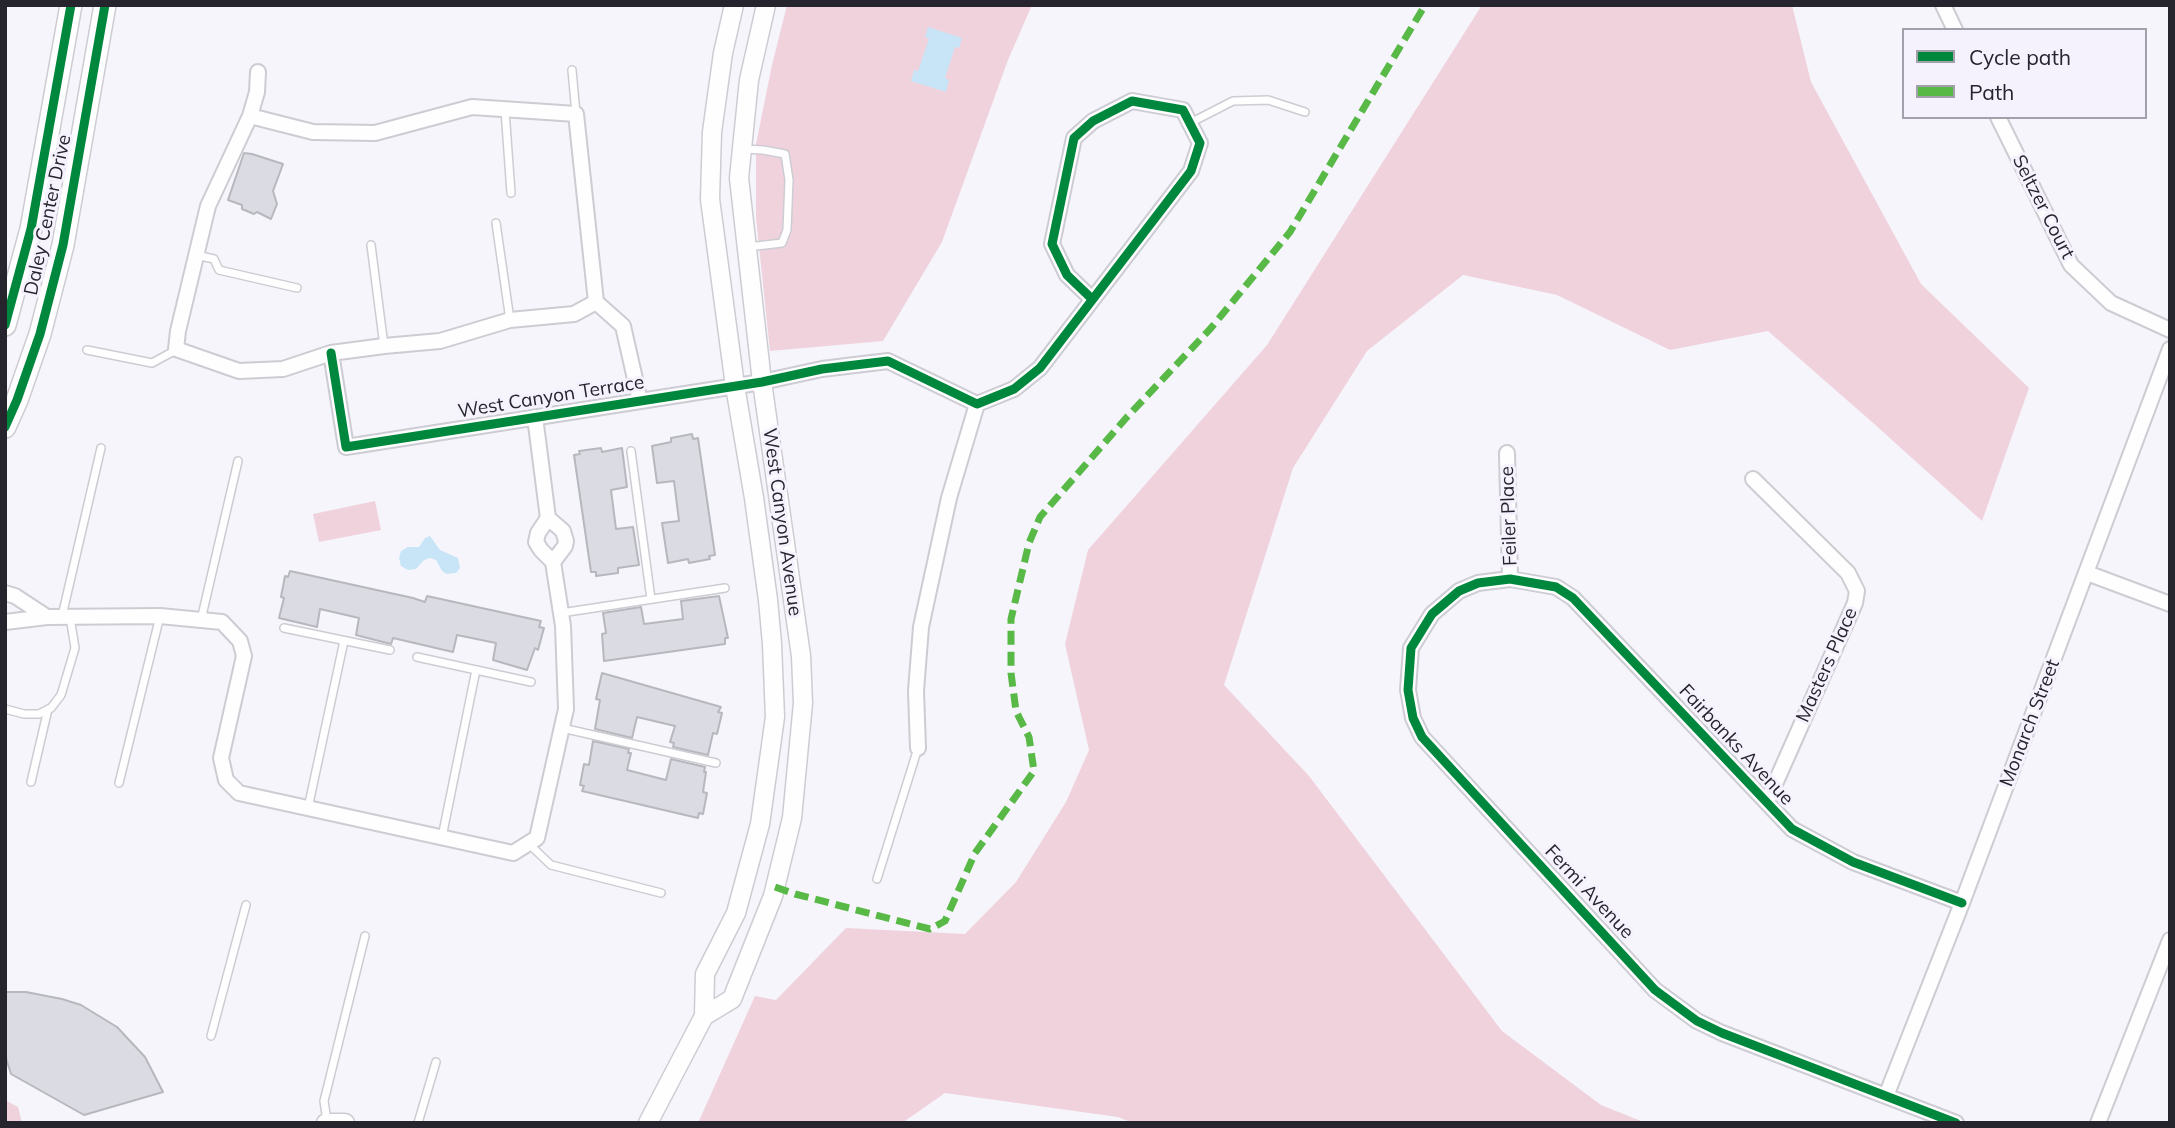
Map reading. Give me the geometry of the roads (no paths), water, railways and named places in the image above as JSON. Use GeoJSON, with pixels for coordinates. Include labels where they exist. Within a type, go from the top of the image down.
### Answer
{"type":"FeatureCollection","features":[{"type":"Feature","properties":{"kind":"main road","name":"Daley Center Drive"},"geometry":{"type":"LineString","coordinates":[[5,325],[32,229],[71,5]]}},
{"type":"Feature","properties":{"kind":"main road","name":"Daley Center Drive"},"geometry":{"type":"LineString","coordinates":[[5,427],[40,334],[63,244],[105,5]]}},
{"type":"Feature","properties":{"kind":"street","name":"West Canyon Avenue"},"geometry":{"type":"LineString","coordinates":[[648,1123],[704,1017],[705,974],[736,913],[760,824],[775,717],[768,600],[710,199],[712,132],[723,53],[734,5]]}},
{"type":"Feature","properties":{"kind":"street","name":"West Canyon Avenue"},"geometry":{"type":"LineString","coordinates":[[704,1017],[733,999],[773,896],[792,818],[803,703],[802,656],[762,382],[739,178],[749,80],[766,5]]}},
{"type":"Feature","properties":{"kind":"street"},"geometry":{"type":"LineString","coordinates":[[1943,5],[1954,28]]}},
{"type":"Feature","properties":{"kind":"street"},"geometry":{"type":"LineString","coordinates":[[258,72],[257,92],[250,116],[208,206],[178,331],[177,349],[239,371],[283,369],[331,354],[384,345],[440,341],[510,320],[574,314],[596,302]]}},
{"type":"Feature","properties":{"kind":"street"},"geometry":{"type":"LineString","coordinates":[[918,748],[916,691],[921,627],[949,498],[976,404],[1014,389],[1040,368],[1191,171],[1200,143],[1183,110],[1132,101],[1093,121],[1074,138],[1052,244],[1067,275],[1092,299]]}},
{"type":"Feature","properties":{"kind":"street"},"geometry":{"type":"LineString","coordinates":[[250,116],[313,132],[375,133],[472,107],[576,114],[596,302],[623,326],[640,401]]}},
{"type":"Feature","properties":{"kind":"street","name":"Seltzer Court"},"geometry":{"type":"LineString","coordinates":[[1999,119],[2071,265],[2112,303],[2170,330]]}},
{"type":"Feature","properties":{"kind":"street","name":"Monarch Street"},"geometry":{"type":"LineString","coordinates":[[1886,1096],[1962,903],[2170,349]]}},
{"type":"Feature","properties":{"kind":"street","name":"West Canyon Terrace"},"geometry":{"type":"LineString","coordinates":[[331,354],[346,447],[762,382],[822,369],[888,361],[976,404]]}},
{"type":"Feature","properties":{"kind":"street"},"geometry":{"type":"LineString","coordinates":[[5,622],[60,617],[160,616],[222,622],[240,641],[244,656],[221,758],[226,780],[239,793],[513,853],[537,838],[566,709],[561,613],[553,562],[536,542],[538,533],[548,518],[535,417]]}},
{"type":"Feature","properties":{"kind":"street","name":"Feiler Place"},"geometry":{"type":"LineString","coordinates":[[1507,453],[1510,579]]}},
{"type":"Feature","properties":{"kind":"street","name":"Masters Place"},"geometry":{"type":"LineString","coordinates":[[1753,479],[1847,573],[1857,591],[1856,603],[1767,802]]}},
{"type":"Feature","properties":{"kind":"street"},"geometry":{"type":"LineString","coordinates":[[548,518],[563,531],[566,541],[553,562]]}},
{"type":"Feature","properties":{"kind":"street"},"geometry":{"type":"LineString","coordinates":[[2087,573],[2170,604]]}},
{"type":"Feature","properties":{"kind":"street","name":"Fairbanks Avenue"},"geometry":{"type":"LineString","coordinates":[[1510,579],[1556,587],[1573,598],[1792,829],[1853,862],[1962,903]]}},
{"type":"Feature","properties":{"kind":"street","name":"Fermi Avenue"},"geometry":{"type":"LineString","coordinates":[[1510,579],[1478,583],[1459,591],[1432,614],[1411,648],[1408,690],[1413,718],[1422,737],[1655,990],[1698,1021],[1722,1034],[1956,1123]]}},
{"type":"Feature","properties":{"kind":"street"},"geometry":{"type":"LineString","coordinates":[[5,593],[60,617]]}},
{"type":"Feature","properties":{"kind":"street"},"geometry":{"type":"LineString","coordinates":[[2098,1123],[2170,940]]}},
{"type":"Feature","properties":{"kind":"street"},"geometry":{"type":"LineString","coordinates":[[327,1122],[345,1123]]}},
{"type":"Feature","properties":{"kind":"lane"},"geometry":{"type":"LineString","coordinates":[[572,70],[576,114]]}},
{"type":"Feature","properties":{"kind":"lane"},"geometry":{"type":"LineString","coordinates":[[1190,123],[1233,101],[1268,100],[1305,112]]}},
{"type":"Feature","properties":{"kind":"lane"},"geometry":{"type":"LineString","coordinates":[[505,109],[511,193]]}},
{"type":"Feature","properties":{"kind":"lane"},"geometry":{"type":"LineString","coordinates":[[742,149],[785,154],[789,180],[787,230],[782,243],[747,247]]}},
{"type":"Feature","properties":{"kind":"lane"},"geometry":{"type":"LineString","coordinates":[[496,223],[510,320]]}},
{"type":"Feature","properties":{"kind":"lane"},"geometry":{"type":"LineString","coordinates":[[371,245],[384,345]]}},
{"type":"Feature","properties":{"kind":"lane"},"geometry":{"type":"LineString","coordinates":[[196,255],[214,259],[219,270],[297,288]]}},
{"type":"Feature","properties":{"kind":"lane"},"geometry":{"type":"LineString","coordinates":[[87,349],[152,363],[177,349]]}},
{"type":"Feature","properties":{"kind":"lane"},"geometry":{"type":"LineString","coordinates":[[5,709],[31,715],[39,714],[61,695],[75,648],[60,617],[101,448]]}},
{"type":"Feature","properties":{"kind":"lane"},"geometry":{"type":"LineString","coordinates":[[631,451],[651,599]]}},
{"type":"Feature","properties":{"kind":"lane"},"geometry":{"type":"LineString","coordinates":[[201,620],[238,461]]}},
{"type":"Feature","properties":{"kind":"lane"},"geometry":{"type":"LineString","coordinates":[[561,613],[725,588]]}},
{"type":"Feature","properties":{"kind":"lane"},"geometry":{"type":"LineString","coordinates":[[119,783],[160,616]]}},
{"type":"Feature","properties":{"kind":"lane"},"geometry":{"type":"LineString","coordinates":[[284,628],[390,650]]}},
{"type":"Feature","properties":{"kind":"lane"},"geometry":{"type":"LineString","coordinates":[[308,808],[344,641]]}},
{"type":"Feature","properties":{"kind":"lane"},"geometry":{"type":"LineString","coordinates":[[417,657],[531,682]]}},
{"type":"Feature","properties":{"kind":"lane"},"geometry":{"type":"LineString","coordinates":[[442,837],[476,670]]}},
{"type":"Feature","properties":{"kind":"lane"},"geometry":{"type":"LineString","coordinates":[[31,782],[48,709]]}},
{"type":"Feature","properties":{"kind":"lane"},"geometry":{"type":"LineString","coordinates":[[562,728],[716,763]]}},
{"type":"Feature","properties":{"kind":"lane"},"geometry":{"type":"LineString","coordinates":[[877,879],[918,748]]}},
{"type":"Feature","properties":{"kind":"lane"},"geometry":{"type":"LineString","coordinates":[[529,843],[551,865],[661,893]]}},
{"type":"Feature","properties":{"kind":"lane"},"geometry":{"type":"LineString","coordinates":[[211,1036],[246,905]]}},
{"type":"Feature","properties":{"kind":"lane"},"geometry":{"type":"LineString","coordinates":[[327,1122],[324,1101],[365,936]]}},
{"type":"Feature","properties":{"kind":"lane"},"geometry":{"type":"LineString","coordinates":[[418,1123],[436,1062]]}},
{"type":"Feature","properties":{"kind":"water"},"geometry":{"type":"Polygon","coordinates":[[[928,27],[962,38],[959,48],[955,47],[945,78],[949,80],[946,92],[911,81],[914,70],[918,71],[929,39],[925,37],[928,27]]]}},
{"type":"Feature","properties":{"kind":"water"},"geometry":{"type":"Polygon","coordinates":[[[430,536],[440,550],[458,558],[460,568],[456,573],[447,574],[436,560],[430,558],[424,560],[416,569],[408,570],[401,566],[401,551],[408,547],[419,547],[425,538],[430,536]]]}}]}
